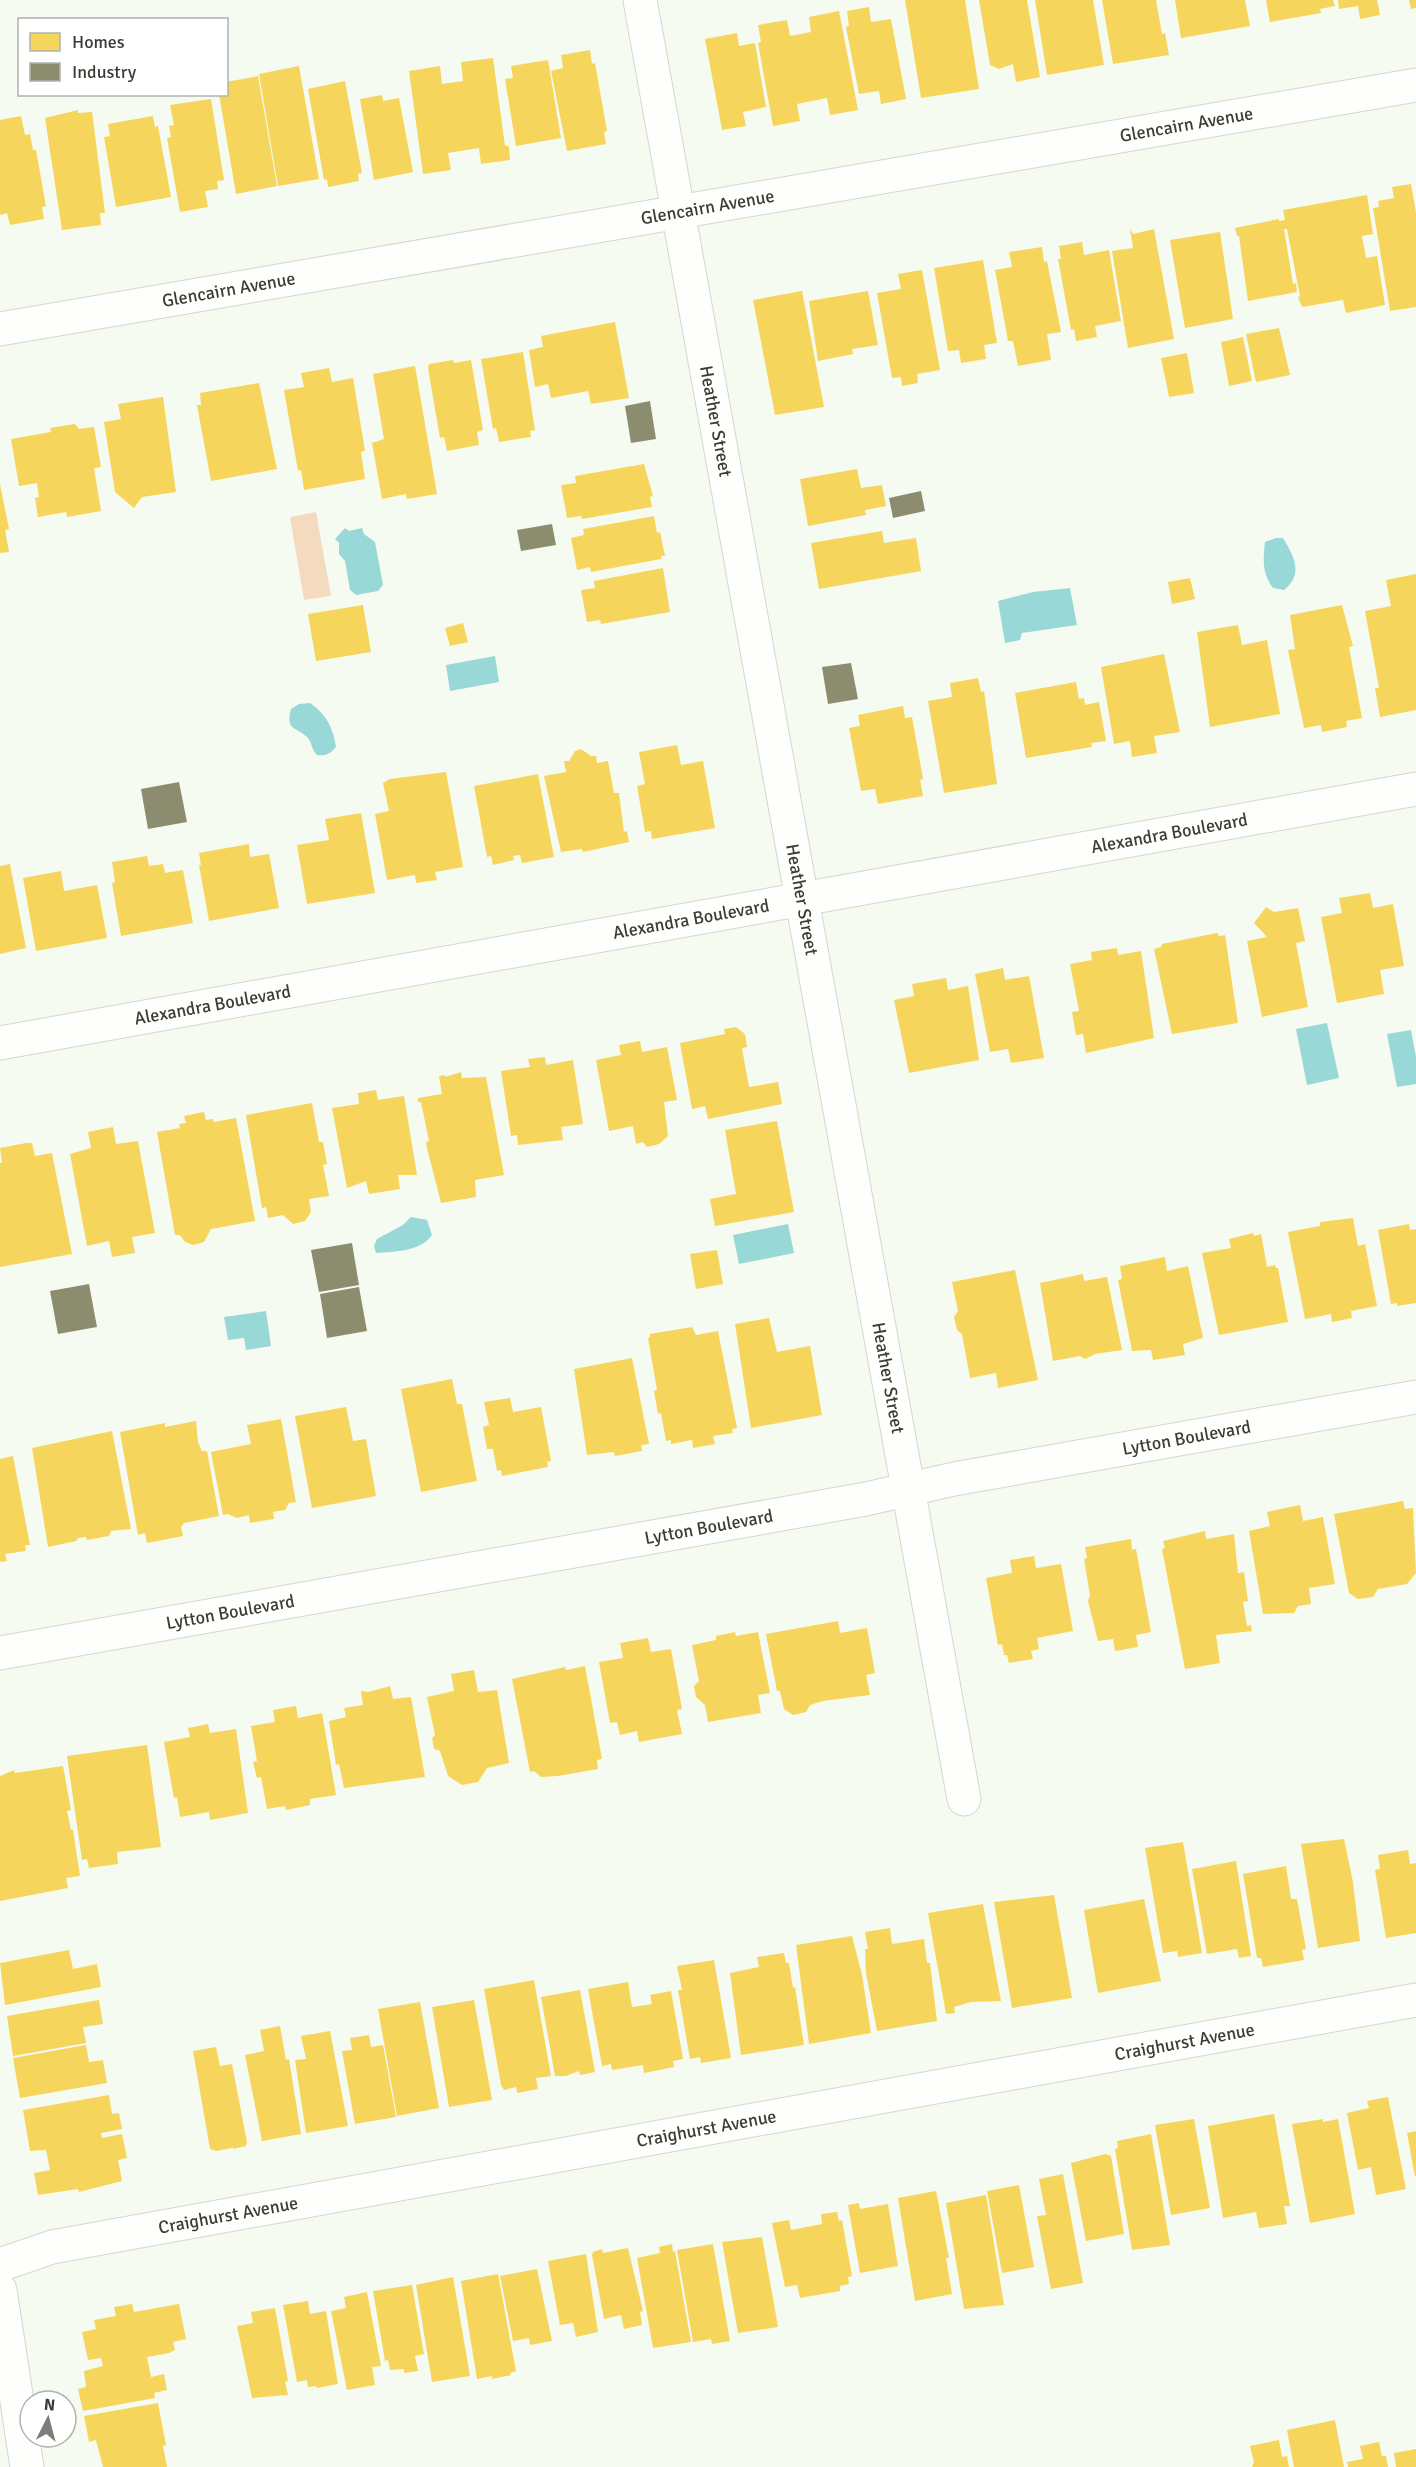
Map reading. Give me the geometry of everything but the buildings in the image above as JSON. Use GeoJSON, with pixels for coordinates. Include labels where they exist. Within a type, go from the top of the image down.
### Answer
{"type":"FeatureCollection","features":[{"type":"Feature","properties":{"kind":"street","name":"Heather Street"},"geometry":{"type":"LineString","coordinates":[[640,0],[964,1799]]}},
{"type":"Feature","properties":{"kind":"street","name":"Glencairn Avenue"},"geometry":{"type":"LineString","coordinates":[[0,329],[1416,85]]}},
{"type":"Feature","properties":{"kind":"street","name":"Alexandra Boulevard"},"geometry":{"type":"LineString","coordinates":[[0,1043],[1416,789]]}},
{"type":"Feature","properties":{"kind":"street","name":"Lytton Boulevard"},"geometry":{"type":"LineString","coordinates":[[0,1653],[866,1499],[908,1488],[1416,1397]]}},
{"type":"Feature","properties":{"kind":"street","name":"Craighurst Avenue"},"geometry":{"type":"LineString","coordinates":[[0,2265],[52,2247],[1416,2000]]}},
{"type":"Feature","properties":{"kind":"street"},"geometry":{"type":"LineString","coordinates":[[0,2290],[27,2467]]}},
{"type":"Feature","properties":{"kind":"shaded area"},"geometry":{"type":"Polygon","coordinates":[[[316,512],[331,596],[304,600],[290,517],[316,512]]]}},
{"type":"Feature","properties":{"kind":"water"},"geometry":{"type":"Polygon","coordinates":[[[345,528],[349,531],[362,528],[364,534],[375,542],[383,585],[378,591],[356,595],[350,590],[345,561],[339,554],[339,543],[335,539],[345,528]]]}},
{"type":"Feature","properties":{"kind":"water"},"geometry":{"type":"Polygon","coordinates":[[[1283,538],[1291,551],[1295,565],[1294,578],[1284,590],[1273,588],[1264,566],[1265,542],[1283,538]]]}},
{"type":"Feature","properties":{"kind":"water"},"geometry":{"type":"Polygon","coordinates":[[[1070,588],[1077,625],[1022,633],[1020,640],[1005,643],[998,601],[1033,592],[1070,588]]]}},
{"type":"Feature","properties":{"kind":"water"},"geometry":{"type":"Polygon","coordinates":[[[495,656],[499,682],[450,691],[446,665],[495,656]]]}},
{"type":"Feature","properties":{"kind":"water"},"geometry":{"type":"Polygon","coordinates":[[[310,703],[324,716],[333,733],[336,747],[325,755],[317,755],[309,739],[289,721],[291,709],[299,704],[310,703]]]}},
{"type":"Feature","properties":{"kind":"water"},"geometry":{"type":"Polygon","coordinates":[[[1327,1023],[1339,1078],[1307,1085],[1296,1029],[1327,1023]]]}},
{"type":"Feature","properties":{"kind":"water"},"geometry":{"type":"Polygon","coordinates":[[[1411,1030],[1416,1057],[1416,1084],[1397,1087],[1387,1034],[1411,1030]]]}},
{"type":"Feature","properties":{"kind":"water"},"geometry":{"type":"Polygon","coordinates":[[[411,1217],[427,1220],[432,1235],[422,1244],[407,1250],[376,1253],[374,1246],[377,1239],[403,1225],[411,1217]]]}},
{"type":"Feature","properties":{"kind":"water"},"geometry":{"type":"Polygon","coordinates":[[[788,1224],[794,1253],[739,1264],[733,1235],[788,1224]]]}},
{"type":"Feature","properties":{"kind":"water"},"geometry":{"type":"Polygon","coordinates":[[[266,1311],[271,1346],[246,1350],[244,1338],[228,1340],[224,1317],[266,1311]]]}}]}
